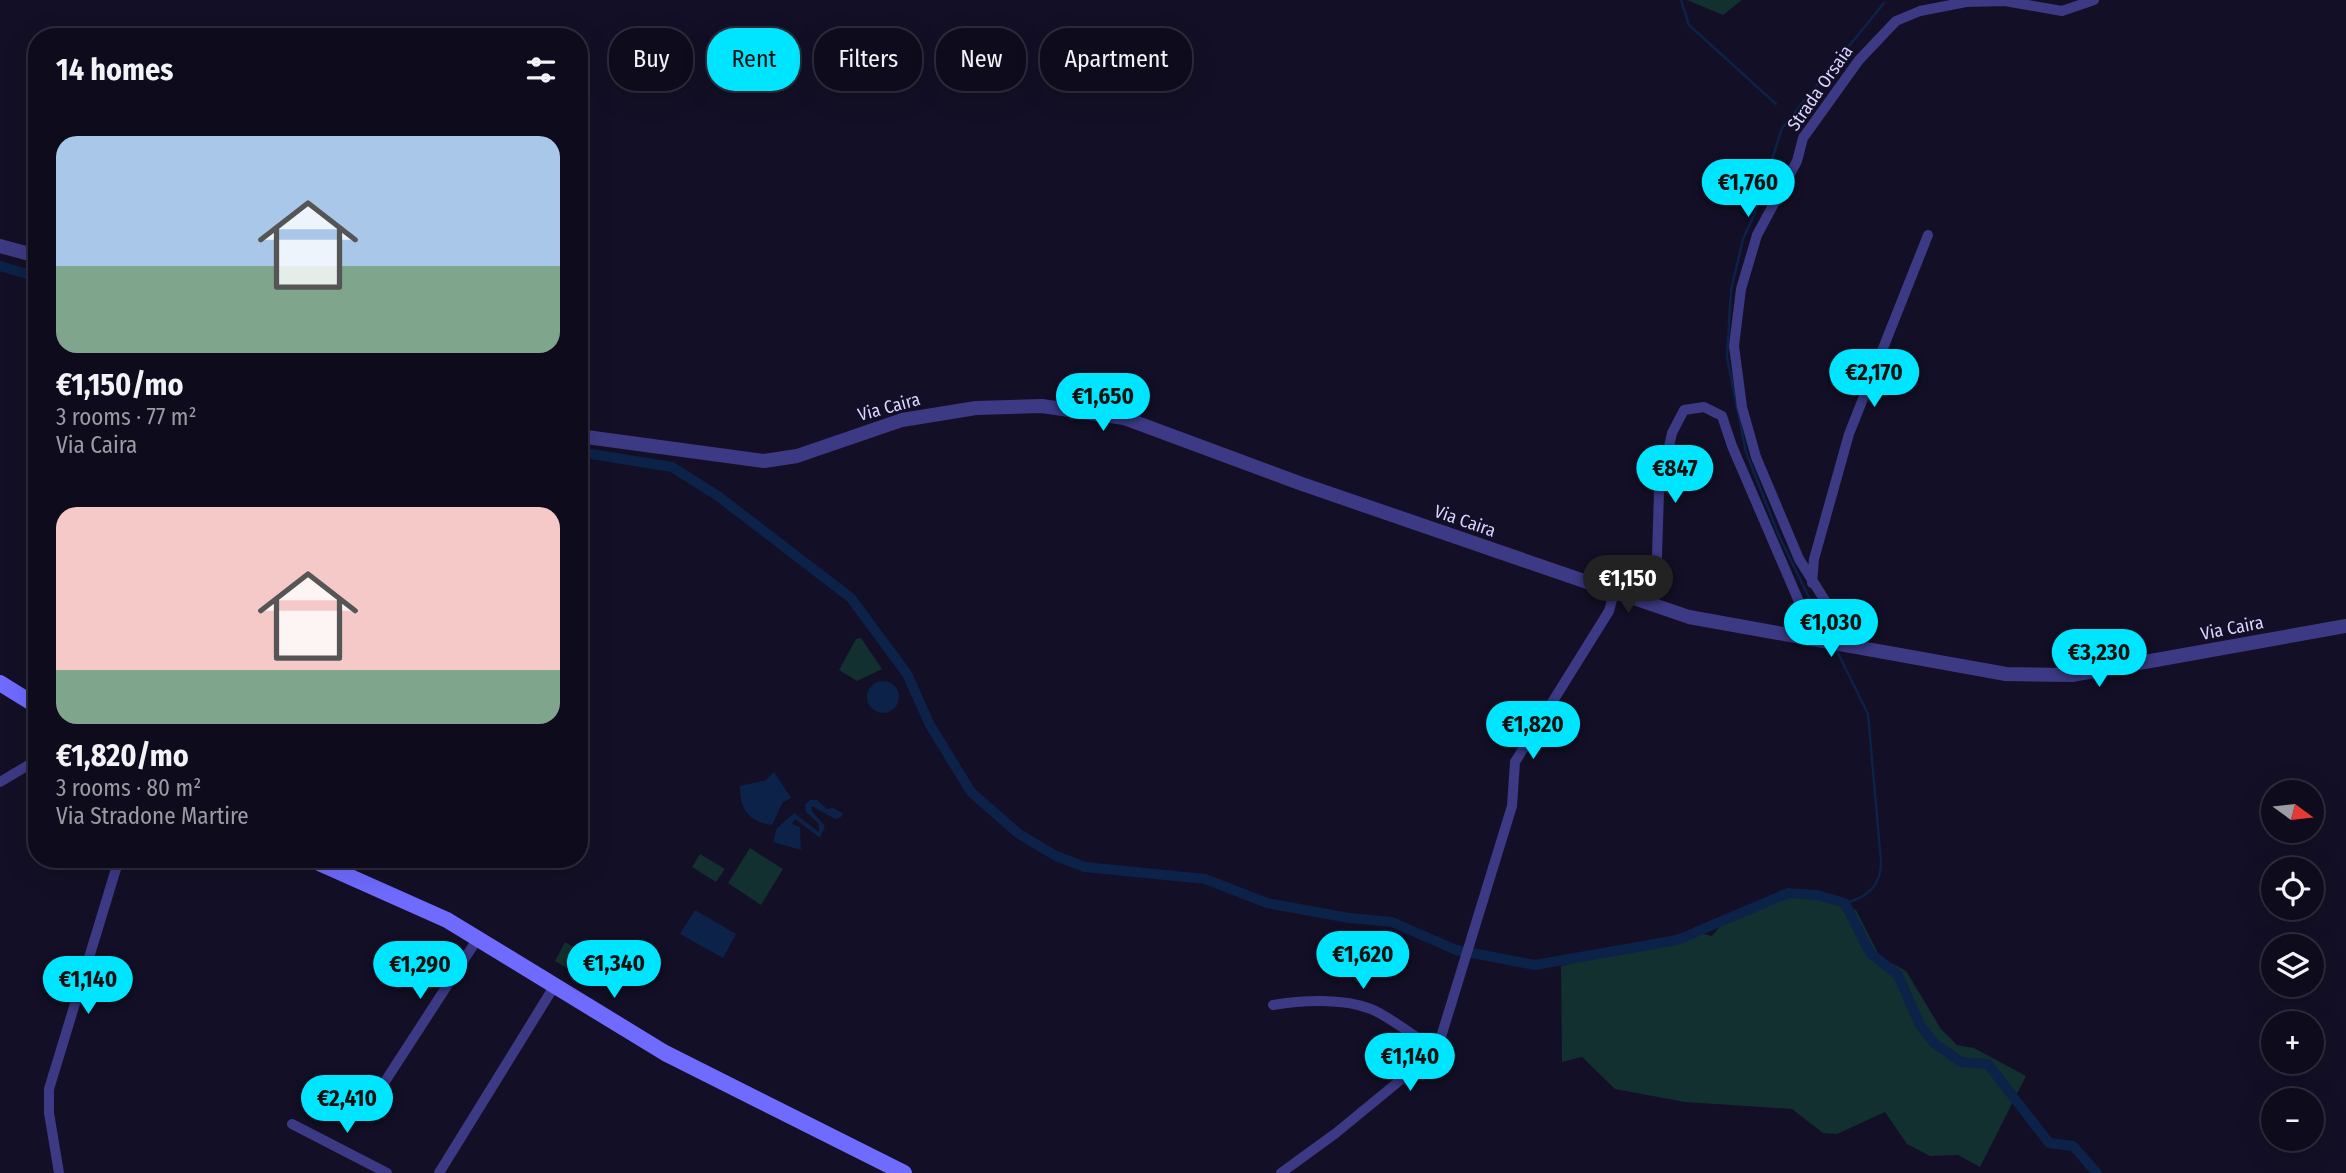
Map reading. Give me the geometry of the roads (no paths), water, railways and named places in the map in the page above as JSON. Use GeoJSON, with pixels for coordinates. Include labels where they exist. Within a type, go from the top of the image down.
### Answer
{"type":"FeatureCollection","features":[{"type":"Feature","properties":{"kind":"main road"},"geometry":{"type":"LineString","coordinates":[[0,683],[28,700]]}},
{"type":"Feature","properties":{"kind":"main road"},"geometry":{"type":"LineString","coordinates":[[331,868],[406,900],[478,938],[665,1053],[904,1173]]}},
{"type":"Feature","properties":{"kind":"street","name":"Strada Orsaia"},"geometry":{"type":"LineString","coordinates":[[1852,645],[1812,583],[1756,457],[1742,407],[1734,346],[1741,289],[1750,255],[1797,161],[1803,138],[1859,60],[1896,21],[1920,11],[1966,2],[2006,1],[2062,10],[2094,0]]}},
{"type":"Feature","properties":{"kind":"street"},"geometry":{"type":"LineString","coordinates":[[1812,583],[1814,559],[1849,434],[1928,235]]}},
{"type":"Feature","properties":{"kind":"street"},"geometry":{"type":"LineString","coordinates":[[0,246],[28,254]]}},
{"type":"Feature","properties":{"kind":"street","name":"Via Caira"},"geometry":{"type":"LineString","coordinates":[[588,437],[764,461],[797,456],[902,420],[976,408],[1042,406],[1124,418],[1652,605],[1732,627],[1852,645],[1931,663],[2006,674],[2072,675],[2346,626]]}},
{"type":"Feature","properties":{"kind":"street"},"geometry":{"type":"LineString","coordinates":[[1652,605],[1656,588],[1660,492],[1668,445],[1676,419],[1684,410],[1704,407],[1722,416],[1732,446],[1815,639]]}},
{"type":"Feature","properties":{"kind":"street"},"geometry":{"type":"LineString","coordinates":[[1282,1173],[1336,1133],[1437,1050],[1512,806],[1515,762],[1609,611],[1614,593]]}},
{"type":"Feature","properties":{"kind":"street"},"geometry":{"type":"LineString","coordinates":[[0,782],[28,765]]}},
{"type":"Feature","properties":{"kind":"street"},"geometry":{"type":"LineString","coordinates":[[59,1173],[49,1113],[49,1089],[116,868]]}},
{"type":"Feature","properties":{"kind":"street"},"geometry":{"type":"LineString","coordinates":[[386,1080],[478,938]]}},
{"type":"Feature","properties":{"kind":"street"},"geometry":{"type":"LineString","coordinates":[[439,1173],[555,985]]}},
{"type":"Feature","properties":{"kind":"street"},"geometry":{"type":"LineString","coordinates":[[1273,1005],[1295,1001],[1345,1004],[1373,1010],[1437,1050]]}},
{"type":"Feature","properties":{"kind":"street"},"geometry":{"type":"LineString","coordinates":[[292,1124],[387,1173]]}},
{"type":"Feature","properties":{"kind":"water"},"geometry":{"type":"Polygon","coordinates":[[[883,681],[894,686],[899,697],[894,708],[883,713],[872,708],[867,697],[872,686],[883,681]]]}},
{"type":"Feature","properties":{"kind":"water"},"geometry":{"type":"Polygon","coordinates":[[[774,772],[791,798],[783,802],[772,825],[757,821],[747,813],[741,801],[740,786],[766,780],[774,772]]]}},
{"type":"Feature","properties":{"kind":"water"},"geometry":{"type":"Polygon","coordinates":[[[810,800],[817,800],[827,809],[833,808],[843,813],[835,819],[812,806],[811,810],[825,826],[820,838],[795,819],[792,824],[800,827],[801,850],[773,842],[777,828],[794,813],[819,832],[819,824],[806,812],[805,805],[810,800]]]}},
{"type":"Feature","properties":{"kind":"water"},"geometry":{"type":"Polygon","coordinates":[[[695,910],[736,934],[723,958],[680,934],[695,910]]]}},
{"type":"Feature","properties":{"kind":"waterway"},"geometry":{"type":"LineString","coordinates":[[1681,0],[1689,25],[1776,104]]}},
{"type":"Feature","properties":{"kind":"waterway"},"geometry":{"type":"LineString","coordinates":[[1831,636],[1820,620],[1779,536],[1746,452],[1727,357],[1731,290],[1743,239],[1755,213],[1782,128],[1884,3]]}},
{"type":"Feature","properties":{"kind":"waterway"},"geometry":{"type":"LineString","coordinates":[[0,266],[28,274]]}},
{"type":"Feature","properties":{"kind":"waterway"},"geometry":{"type":"LineString","coordinates":[[588,453],[672,467],[718,496],[851,598],[907,674],[930,725],[971,792],[1019,834],[1056,856],[1085,867],[1205,879],[1267,903],[1349,918],[1392,922],[1456,950],[1535,965],[1677,940],[1788,893],[1817,895],[1845,903],[1870,953],[1898,975],[1920,1025],[1934,1043],[1961,1062],[1988,1064],[2049,1143],[2073,1146],[2097,1173]]}},
{"type":"Feature","properties":{"kind":"waterway"},"geometry":{"type":"LineString","coordinates":[[1836,649],[1868,714],[1881,862],[1878,878],[1871,890],[1860,898],[1845,903]]}}]}
